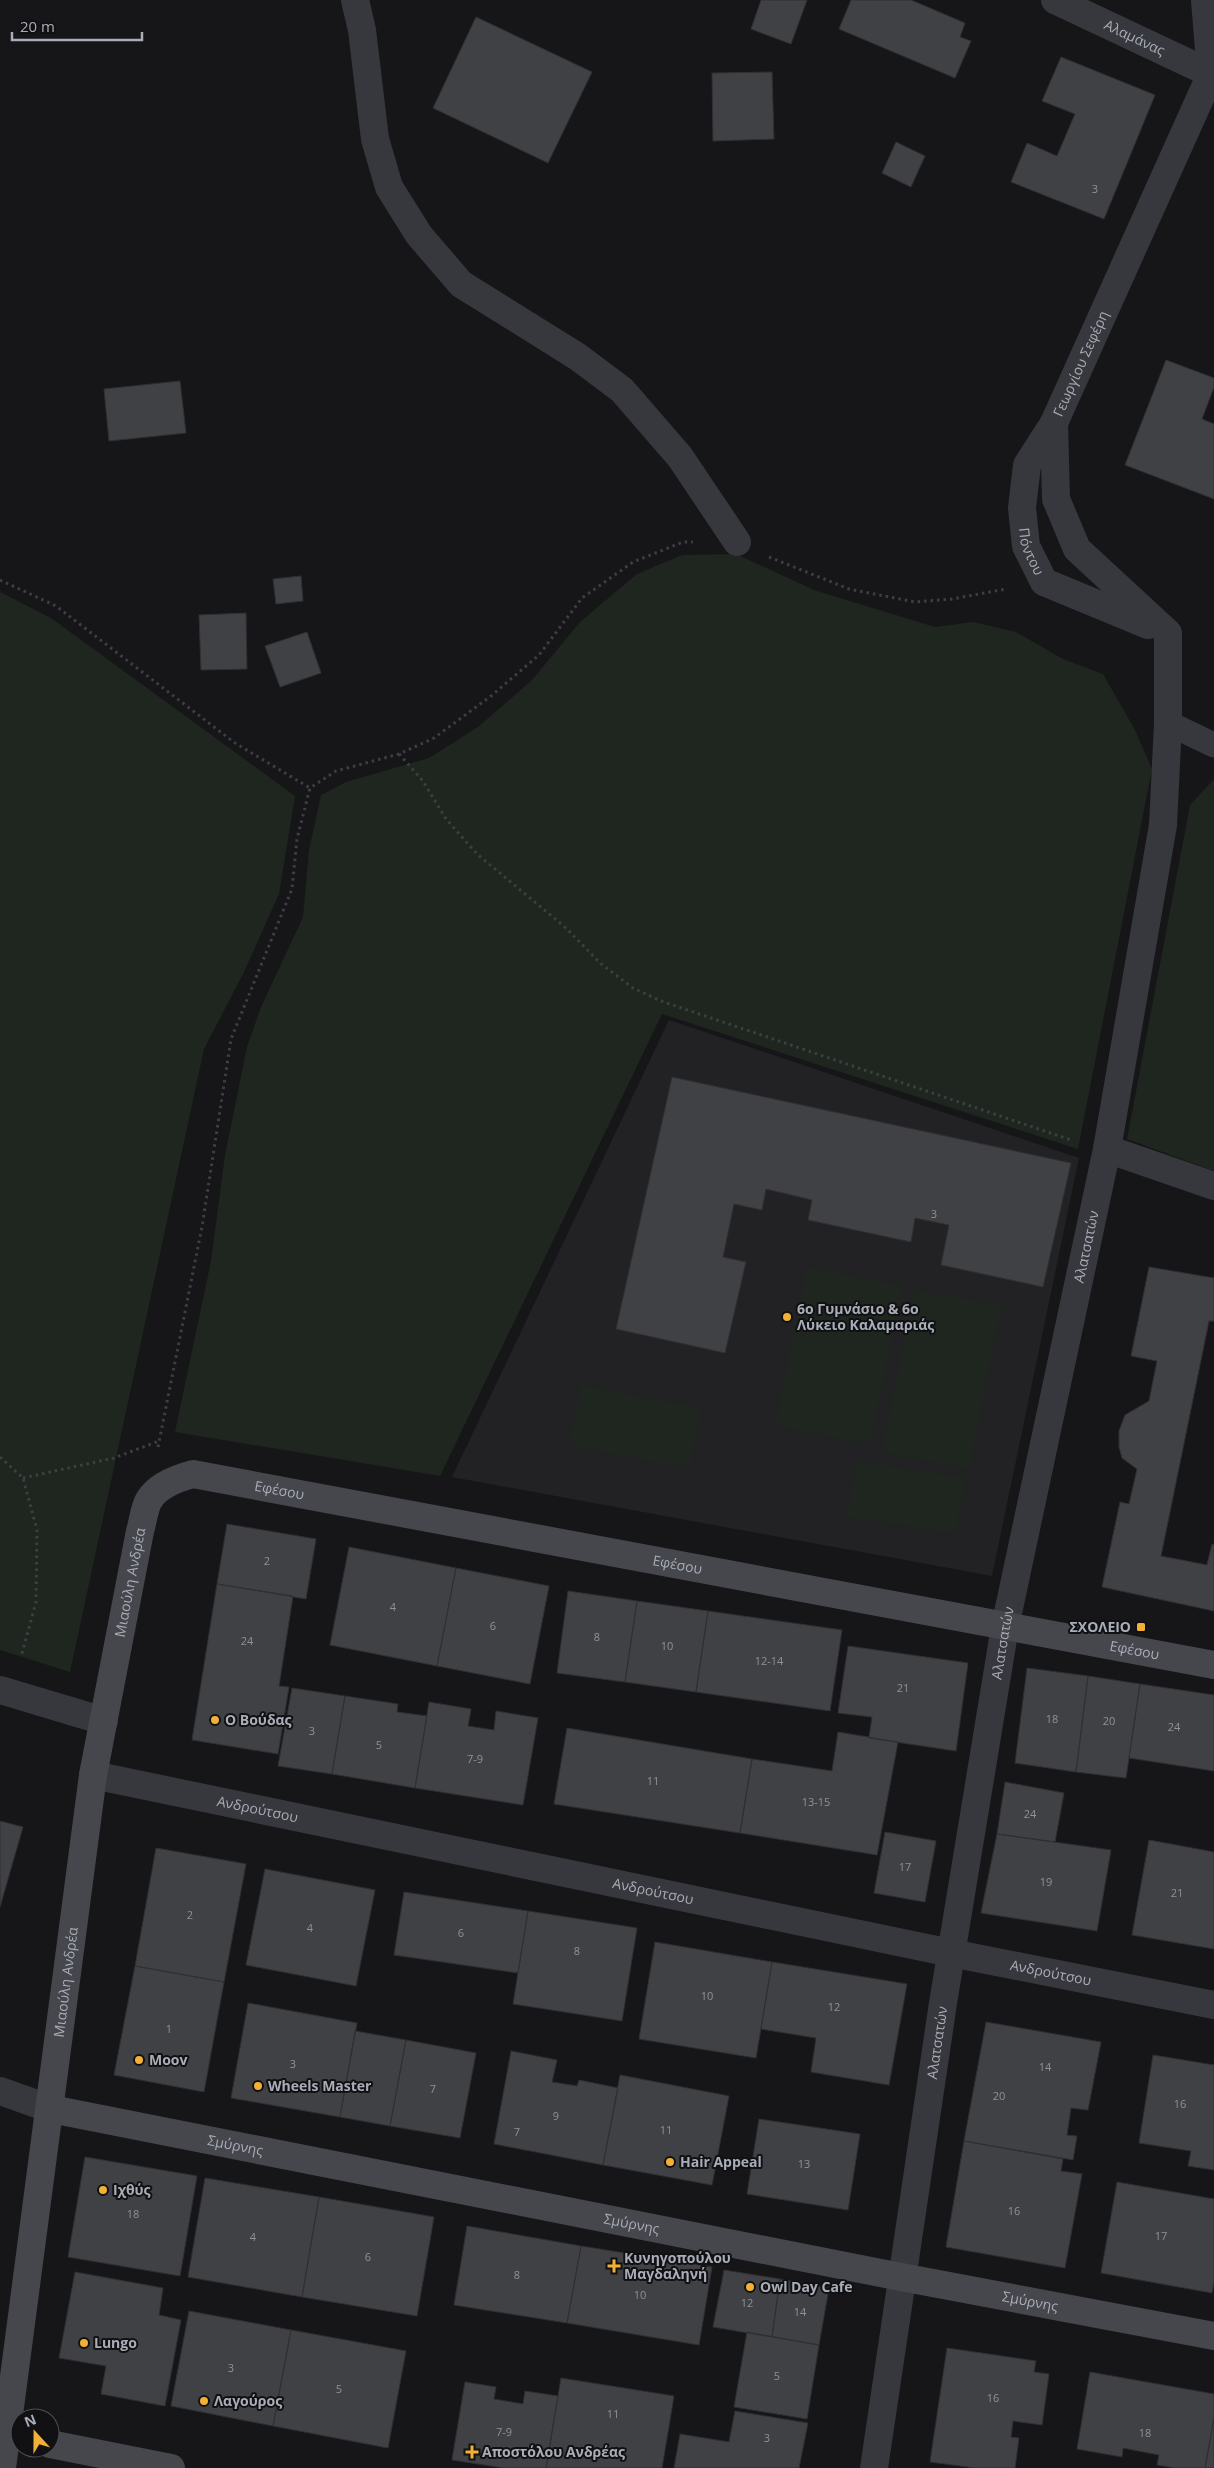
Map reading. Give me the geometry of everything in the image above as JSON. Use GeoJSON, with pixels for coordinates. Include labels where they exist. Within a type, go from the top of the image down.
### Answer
{"type":"FeatureCollection","features":[{"type":"Feature","properties":{"kind":"street"},"geometry":{"type":"LineString","coordinates":[[355,0],[362,30],[376,139],[389,187],[419,235],[461,284],[578,357],[622,390],[680,457],[737,542]]}},
{"type":"Feature","properties":{"kind":"street","name":"Αλαμάνας"},"geometry":{"type":"LineString","coordinates":[[1055,0],[1212,74]]}},
{"type":"Feature","properties":{"kind":"street","name":"Γεωργίου Σεφέρη"},"geometry":{"type":"LineString","coordinates":[[1168,633],[1077,549],[1056,499],[1054,423],[1212,74],[1206,0]]}},
{"type":"Feature","properties":{"kind":"street","name":"Πόντου"},"geometry":{"type":"LineString","coordinates":[[1054,423],[1027,465],[1022,508],[1026,546],[1044,582],[1168,633]]}},
{"type":"Feature","properties":{"kind":"street"},"geometry":{"type":"LineString","coordinates":[[1168,633],[1168,723]]}},
{"type":"Feature","properties":{"kind":"street","name":"Αλατσατών"},"geometry":{"type":"LineString","coordinates":[[874,2468],[901,2277],[951,1954],[1005,1627],[1107,1150],[1163,825],[1168,723]]}},
{"type":"Feature","properties":{"kind":"street"},"geometry":{"type":"LineString","coordinates":[[1107,1150],[1214,1186]]}},
{"type":"Feature","properties":{"kind":"street","name":"Εφέσου"},"geometry":{"type":"LineString","coordinates":[[149,1500],[166,1485],[179,1477],[193,1474],[1214,1665]]}},
{"type":"Feature","properties":{"kind":"street","name":"Μιαούλη Ανδρέα"},"geometry":{"type":"LineString","coordinates":[[2,2468],[9,2436],[93,1775],[140,1531],[149,1500]]}},
{"type":"Feature","properties":{"kind":"street"},"geometry":{"type":"LineString","coordinates":[[0,1690],[104,1721]]}},
{"type":"Feature","properties":{"kind":"street","name":"Ανδρούτσου"},"geometry":{"type":"LineString","coordinates":[[93,1775],[951,1954],[1214,2005]]}},
{"type":"Feature","properties":{"kind":"street"},"geometry":{"type":"LineString","coordinates":[[0,2091],[50,2109]]}},
{"type":"Feature","properties":{"kind":"street","name":"Σμύρνης"},"geometry":{"type":"LineString","coordinates":[[50,2109],[901,2277],[1214,2336]]}},
{"type":"Feature","properties":{"kind":"street"},"geometry":{"type":"LineString","coordinates":[[60,2446],[171,2468]]}},
{"type":"Feature","properties":{"kind":"lane"},"geometry":{"type":"LineString","coordinates":[[1168,723],[1214,745]]}},
{"type":"Feature","properties":{"kind":"path"},"geometry":{"type":"LineString","coordinates":[[149,1500],[202,1227],[231,1039],[292,889],[297,839],[310,788],[336,771],[399,754],[434,738],[491,696],[538,655],[582,598],[633,562],[682,542],[737,542],[806,574],[849,589],[914,602],[952,599],[1044,582]]}},
{"type":"Feature","properties":{"kind":"path"},"geometry":{"type":"LineString","coordinates":[[0,580],[56,606],[235,742],[310,788]]}},
{"type":"Feature","properties":{"kind":"path"},"geometry":{"type":"LineString","coordinates":[[399,754],[422,781],[446,818],[477,854],[566,928],[600,963],[633,988],[661,1001],[1087,1146],[1107,1150]]}},
{"type":"Feature","properties":{"kind":"path"},"geometry":{"type":"LineString","coordinates":[[24,1478],[114,1458],[159,1441]]}},
{"type":"Feature","properties":{"kind":"path"},"geometry":{"type":"LineString","coordinates":[[0,1457],[24,1478],[37,1530],[36,1602],[19,1665]]}},
{"type":"Feature","properties":{"kind":"shaded area"},"geometry":{"type":"Polygon","coordinates":[[[736,554],[814,590],[935,627],[973,622],[1016,632],[1063,659],[1103,674],[1135,730],[1152,769],[1078,1149],[662,1014],[440,1476],[175,1432],[211,1261],[225,1155],[247,1047],[261,1007],[303,917],[309,850],[321,795],[346,782],[429,758],[478,727],[532,680],[580,622],[637,574],[682,555],[736,554]]]}},
{"type":"Feature","properties":{"kind":"shaded area"},"geometry":{"type":"Polygon","coordinates":[[[0,592],[51,618],[295,796],[279,894],[244,972],[204,1049],[70,1672],[0,1650],[0,592]]]}},
{"type":"Feature","properties":{"kind":"shaded area"},"geometry":{"type":"Polygon","coordinates":[[[1214,779],[1214,1171],[1127,1139],[1190,805],[1214,779]]]}},
{"type":"Feature","properties":{"kind":"shaded area","name":"6ο Γυμνάσιο & 6ο Λύκειο Καλαμαριάς"},"geometry":{"type":"Polygon","coordinates":[[[669,1020],[1079,1158],[992,1576],[452,1477],[669,1020]]]}},
{"type":"Feature","properties":{"kind":"shaded area"},"geometry":{"type":"Polygon","coordinates":[[[807,1267],[902,1287],[870,1445],[775,1426],[807,1267]]]}},
{"type":"Feature","properties":{"kind":"shaded area"},"geometry":{"type":"Polygon","coordinates":[[[914,1290],[1001,1306],[969,1469],[882,1452],[914,1290]]]}},
{"type":"Feature","properties":{"kind":"shaded area"},"geometry":{"type":"Polygon","coordinates":[[[581,1385],[701,1408],[689,1468],[569,1445],[581,1385]]]}},
{"type":"Feature","properties":{"kind":"shaded area"},"geometry":{"type":"Polygon","coordinates":[[[856,1461],[965,1478],[956,1534],[847,1516],[856,1461]]]}},
{"type":"Feature","properties":{"kind":"building"},"geometry":{"type":"Polygon","coordinates":[[[761,0],[807,0],[791,44],[751,29],[761,0]]]}},
{"type":"Feature","properties":{"kind":"building"},"geometry":{"type":"Polygon","coordinates":[[[851,0],[911,0],[965,23],[960,37],[971,41],[955,78],[839,29],[851,0]]]}},
{"type":"Feature","properties":{"kind":"building"},"geometry":{"type":"Polygon","coordinates":[[[476,17],[592,72],[548,163],[433,108],[476,17]]]}},
{"type":"Feature","properties":{"kind":"building"},"geometry":{"type":"Polygon","coordinates":[[[1061,57],[1155,95],[1104,219],[1011,182],[1027,143],[1057,156],[1075,114],[1042,101],[1061,57]]]}},
{"type":"Feature","properties":{"kind":"building"},"geometry":{"type":"Polygon","coordinates":[[[772,72],[774,139],[713,141],[712,73],[772,72]]]}},
{"type":"Feature","properties":{"kind":"building"},"geometry":{"type":"Polygon","coordinates":[[[896,142],[925,156],[911,187],[882,173],[896,142]]]}},
{"type":"Feature","properties":{"kind":"building"},"geometry":{"type":"Polygon","coordinates":[[[1166,360],[1214,378],[1214,387],[1202,419],[1214,424],[1214,499],[1125,465],[1166,360]]]}},
{"type":"Feature","properties":{"kind":"building"},"geometry":{"type":"Polygon","coordinates":[[[180,381],[186,433],[109,441],[104,389],[180,381]]]}},
{"type":"Feature","properties":{"kind":"building"},"geometry":{"type":"Polygon","coordinates":[[[301,576],[303,601],[276,604],[273,579],[301,576]]]}},
{"type":"Feature","properties":{"kind":"building"},"geometry":{"type":"Polygon","coordinates":[[[246,613],[247,669],[201,670],[199,615],[246,613]]]}},
{"type":"Feature","properties":{"kind":"building"},"geometry":{"type":"Polygon","coordinates":[[[307,632],[321,673],[280,687],[265,646],[307,632]]]}},
{"type":"Feature","properties":{"kind":"building"},"geometry":{"type":"Polygon","coordinates":[[[672,1077],[1071,1163],[1043,1287],[941,1265],[949,1225],[915,1218],[911,1242],[808,1220],[812,1200],[766,1189],[762,1210],[734,1204],[723,1257],[746,1262],[725,1353],[616,1329],[672,1077]]]}},
{"type":"Feature","properties":{"kind":"building"},"geometry":{"type":"Polygon","coordinates":[[[1149,1267],[1214,1278],[1214,1321],[1209,1321],[1161,1556],[1207,1565],[1212,1544],[1214,1545],[1214,1611],[1102,1587],[1120,1502],[1129,1504],[1137,1469],[1122,1458],[1119,1447],[1119,1431],[1125,1415],[1149,1401],[1157,1361],[1131,1356],[1149,1267]]]}},
{"type":"Feature","properties":{"kind":"building"},"geometry":{"type":"Polygon","coordinates":[[[227,1524],[316,1539],[306,1599],[217,1584],[227,1524]]]}},
{"type":"Feature","properties":{"kind":"building"},"geometry":{"type":"Polygon","coordinates":[[[349,1547],[456,1568],[437,1666],[330,1645],[349,1547]]]}},
{"type":"Feature","properties":{"kind":"building"},"geometry":{"type":"Polygon","coordinates":[[[456,1568],[549,1586],[530,1684],[437,1666],[456,1568]]]}},
{"type":"Feature","properties":{"kind":"building"},"geometry":{"type":"Polygon","coordinates":[[[217,1584],[293,1596],[279,1686],[289,1687],[278,1754],[192,1740],[217,1584]]]}},
{"type":"Feature","properties":{"kind":"building"},"geometry":{"type":"Polygon","coordinates":[[[568,1591],[637,1601],[625,1682],[557,1673],[568,1591]]]}},
{"type":"Feature","properties":{"kind":"building"},"geometry":{"type":"Polygon","coordinates":[[[637,1601],[708,1611],[696,1692],[625,1682],[637,1601]]]}},
{"type":"Feature","properties":{"kind":"building"},"geometry":{"type":"Polygon","coordinates":[[[708,1611],[842,1630],[830,1711],[696,1692],[708,1611]]]}},
{"type":"Feature","properties":{"kind":"building"},"geometry":{"type":"Polygon","coordinates":[[[848,1646],[968,1663],[956,1751],[869,1738],[872,1717],[838,1713],[848,1646]]]}},
{"type":"Feature","properties":{"kind":"building"},"geometry":{"type":"Polygon","coordinates":[[[1027,1668],[1088,1676],[1076,1772],[1015,1763],[1027,1668]]]}},
{"type":"Feature","properties":{"kind":"building"},"geometry":{"type":"Polygon","coordinates":[[[1088,1676],[1140,1684],[1126,1778],[1076,1772],[1088,1676]]]}},
{"type":"Feature","properties":{"kind":"building"},"geometry":{"type":"Polygon","coordinates":[[[1140,1684],[1214,1695],[1214,1771],[1129,1758],[1140,1684]]]}},
{"type":"Feature","properties":{"kind":"building"},"geometry":{"type":"Polygon","coordinates":[[[292,1688],[345,1696],[332,1774],[278,1766],[292,1688]]]}},
{"type":"Feature","properties":{"kind":"building"},"geometry":{"type":"Polygon","coordinates":[[[345,1696],[398,1704],[397,1712],[427,1716],[415,1788],[332,1774],[345,1696]]]}},
{"type":"Feature","properties":{"kind":"building"},"geometry":{"type":"Polygon","coordinates":[[[429,1702],[471,1709],[468,1726],[494,1730],[496,1711],[538,1718],[523,1805],[415,1788],[429,1702]]]}},
{"type":"Feature","properties":{"kind":"building"},"geometry":{"type":"Polygon","coordinates":[[[567,1728],[752,1759],[740,1833],[554,1804],[567,1728]]]}},
{"type":"Feature","properties":{"kind":"building"},"geometry":{"type":"Polygon","coordinates":[[[838,1732],[898,1742],[877,1855],[740,1833],[752,1759],[832,1771],[838,1732]]]}},
{"type":"Feature","properties":{"kind":"building"},"geometry":{"type":"Polygon","coordinates":[[[1005,1782],[1064,1793],[1055,1842],[997,1834],[1005,1782]]]}},
{"type":"Feature","properties":{"kind":"building"},"geometry":{"type":"Polygon","coordinates":[[[0,1821],[23,1827],[0,1907],[0,1821]]]}},
{"type":"Feature","properties":{"kind":"building"},"geometry":{"type":"Polygon","coordinates":[[[885,1832],[936,1841],[925,1902],[874,1893],[885,1832]]]}},
{"type":"Feature","properties":{"kind":"building"},"geometry":{"type":"Polygon","coordinates":[[[997,1834],[1111,1850],[1097,1931],[981,1913],[997,1834]]]}},
{"type":"Feature","properties":{"kind":"building"},"geometry":{"type":"Polygon","coordinates":[[[1149,1840],[1214,1852],[1214,1949],[1132,1935],[1149,1840]]]}},
{"type":"Feature","properties":{"kind":"building"},"geometry":{"type":"Polygon","coordinates":[[[156,1848],[246,1864],[224,1982],[135,1966],[156,1848]]]}},
{"type":"Feature","properties":{"kind":"building"},"geometry":{"type":"Polygon","coordinates":[[[265,1869],[375,1890],[356,1986],[246,1965],[265,1869]]]}},
{"type":"Feature","properties":{"kind":"building"},"geometry":{"type":"Polygon","coordinates":[[[404,1892],[528,1911],[518,1973],[394,1955],[404,1892]]]}},
{"type":"Feature","properties":{"kind":"building"},"geometry":{"type":"Polygon","coordinates":[[[528,1911],[637,1928],[622,2021],[513,2004],[528,1911]]]}},
{"type":"Feature","properties":{"kind":"building"},"geometry":{"type":"Polygon","coordinates":[[[655,1942],[772,1962],[756,2058],[639,2039],[655,1942]]]}},
{"type":"Feature","properties":{"kind":"building"},"geometry":{"type":"Polygon","coordinates":[[[772,1962],[907,1984],[889,2085],[811,2072],[816,2038],[761,2029],[772,1962]]]}},
{"type":"Feature","properties":{"kind":"building"},"geometry":{"type":"Polygon","coordinates":[[[135,1966],[224,1982],[204,2092],[114,2075],[135,1966]]]}},
{"type":"Feature","properties":{"kind":"building"},"geometry":{"type":"Polygon","coordinates":[[[248,2003],[357,2023],[340,2117],[231,2098],[248,2003]]]}},
{"type":"Feature","properties":{"kind":"building"},"geometry":{"type":"Polygon","coordinates":[[[986,2022],[1101,2042],[1088,2110],[1071,2108],[1067,2135],[1077,2136],[1073,2160],[964,2141],[986,2022]]]}},
{"type":"Feature","properties":{"kind":"building"},"geometry":{"type":"Polygon","coordinates":[[[355,2031],[406,2040],[390,2126],[340,2117],[355,2031]]]}},
{"type":"Feature","properties":{"kind":"building"},"geometry":{"type":"Polygon","coordinates":[[[406,2040],[476,2053],[460,2138],[390,2126],[406,2040]]]}},
{"type":"Feature","properties":{"kind":"building"},"geometry":{"type":"Polygon","coordinates":[[[511,2051],[557,2060],[552,2082],[577,2086],[579,2080],[618,2088],[603,2165],[494,2144],[511,2051]]]}},
{"type":"Feature","properties":{"kind":"building"},"geometry":{"type":"Polygon","coordinates":[[[1153,2055],[1214,2065],[1214,2170],[1188,2166],[1191,2151],[1139,2143],[1153,2055]]]}},
{"type":"Feature","properties":{"kind":"building"},"geometry":{"type":"Polygon","coordinates":[[[620,2075],[729,2096],[712,2185],[603,2165],[620,2075]]]}},
{"type":"Feature","properties":{"kind":"building"},"geometry":{"type":"Polygon","coordinates":[[[759,2119],[860,2134],[848,2210],[747,2194],[759,2119]]]}},
{"type":"Feature","properties":{"kind":"building"},"geometry":{"type":"Polygon","coordinates":[[[964,2141],[1063,2159],[1061,2171],[1082,2174],[1065,2268],[946,2247],[964,2141]]]}},
{"type":"Feature","properties":{"kind":"building"},"geometry":{"type":"Polygon","coordinates":[[[85,2157],[197,2176],[180,2276],[68,2257],[85,2157]]]}},
{"type":"Feature","properties":{"kind":"building"},"geometry":{"type":"Polygon","coordinates":[[[205,2178],[319,2197],[302,2297],[188,2277],[205,2178]]]}},
{"type":"Feature","properties":{"kind":"building"},"geometry":{"type":"Polygon","coordinates":[[[1117,2182],[1214,2199],[1214,2282],[1212,2293],[1101,2273],[1117,2182]]]}},
{"type":"Feature","properties":{"kind":"building"},"geometry":{"type":"Polygon","coordinates":[[[319,2197],[434,2217],[417,2316],[302,2297],[319,2197]]]}},
{"type":"Feature","properties":{"kind":"building"},"geometry":{"type":"Polygon","coordinates":[[[467,2226],[581,2246],[567,2323],[454,2305],[467,2226]]]}},
{"type":"Feature","properties":{"kind":"building"},"geometry":{"type":"Polygon","coordinates":[[[581,2246],[712,2267],[699,2345],[567,2323],[581,2246]]]}},
{"type":"Feature","properties":{"kind":"building"},"geometry":{"type":"Polygon","coordinates":[[[724,2270],[780,2279],[772,2337],[713,2327],[724,2270]]]}},
{"type":"Feature","properties":{"kind":"building"},"geometry":{"type":"Polygon","coordinates":[[[75,2272],[163,2288],[159,2315],[181,2320],[165,2406],[101,2394],[106,2366],[59,2358],[75,2272]]]}},
{"type":"Feature","properties":{"kind":"building"},"geometry":{"type":"Polygon","coordinates":[[[780,2279],[829,2288],[819,2345],[772,2337],[780,2279]]]}},
{"type":"Feature","properties":{"kind":"building"},"geometry":{"type":"Polygon","coordinates":[[[189,2311],[291,2330],[273,2426],[171,2406],[189,2311]]]}},
{"type":"Feature","properties":{"kind":"building"},"geometry":{"type":"Polygon","coordinates":[[[291,2330],[406,2351],[388,2448],[273,2426],[291,2330]]]}},
{"type":"Feature","properties":{"kind":"building"},"geometry":{"type":"Polygon","coordinates":[[[747,2332],[819,2345],[807,2419],[734,2407],[747,2332]]]}},
{"type":"Feature","properties":{"kind":"building"},"geometry":{"type":"Polygon","coordinates":[[[947,2348],[1036,2361],[1034,2372],[1049,2374],[1042,2425],[1013,2421],[1011,2437],[1019,2438],[1015,2468],[975,2468],[930,2462],[947,2348]]]}},
{"type":"Feature","properties":{"kind":"building"},"geometry":{"type":"Polygon","coordinates":[[[1090,2372],[1214,2394],[1214,2418],[1205,2468],[1175,2468],[1157,2465],[1159,2455],[1123,2448],[1122,2457],[1077,2449],[1090,2372]]]}},
{"type":"Feature","properties":{"kind":"building"},"geometry":{"type":"Polygon","coordinates":[[[561,2378],[674,2396],[662,2468],[546,2468],[561,2378]]]}},
{"type":"Feature","properties":{"kind":"building"},"geometry":{"type":"Polygon","coordinates":[[[465,2382],[496,2387],[494,2399],[523,2404],[525,2391],[558,2396],[546,2468],[504,2468],[452,2460],[465,2382]]]}},
{"type":"Feature","properties":{"kind":"building"},"geometry":{"type":"Polygon","coordinates":[[[735,2411],[808,2423],[799,2468],[674,2468],[680,2434],[729,2442],[735,2411]]]}},
{"type":"Feature","properties":{"kind":"building"},"geometry":{"type":"Polygon","coordinates":[[[1214,2418],[1214,2468],[1205,2468],[1214,2418]]]}},
{"type":"Feature","properties":{"kind":"place","name":"6ο Γυμνάσιο & 6ο Λύκειο Καλαμαριάς"},"geometry":{"type":"Point","coordinates":[787,1317]}},
{"type":"Feature","properties":{"kind":"place","name":"ΣΧΟΛΕΙΟ"},"geometry":{"type":"Point","coordinates":[1141,1627]}},
{"type":"Feature","properties":{"kind":"place","name":"Ο Βούδας"},"geometry":{"type":"Point","coordinates":[215,1720]}},
{"type":"Feature","properties":{"kind":"place","name":"Moov"},"geometry":{"type":"Point","coordinates":[139,2060]}},
{"type":"Feature","properties":{"kind":"place","name":"Wheels Master"},"geometry":{"type":"Point","coordinates":[258,2086]}},
{"type":"Feature","properties":{"kind":"place","name":"Hair Appeal"},"geometry":{"type":"Point","coordinates":[670,2162]}},
{"type":"Feature","properties":{"kind":"place","name":"Ιχθύς"},"geometry":{"type":"Point","coordinates":[103,2190]}},
{"type":"Feature","properties":{"kind":"place","name":"Κυνηγοπούλου Μαγδαληνή"},"geometry":{"type":"Point","coordinates":[614,2266]}},
{"type":"Feature","properties":{"kind":"place","name":"Owl Day Cafe"},"geometry":{"type":"Point","coordinates":[750,2287]}},
{"type":"Feature","properties":{"kind":"place","name":"Lungo"},"geometry":{"type":"Point","coordinates":[84,2343]}},
{"type":"Feature","properties":{"kind":"place","name":"Λαγούρος"},"geometry":{"type":"Point","coordinates":[204,2401]}},
{"type":"Feature","properties":{"kind":"place","name":"Αποστόλου Ανδρέας"},"geometry":{"type":"Point","coordinates":[472,2452]}}]}
